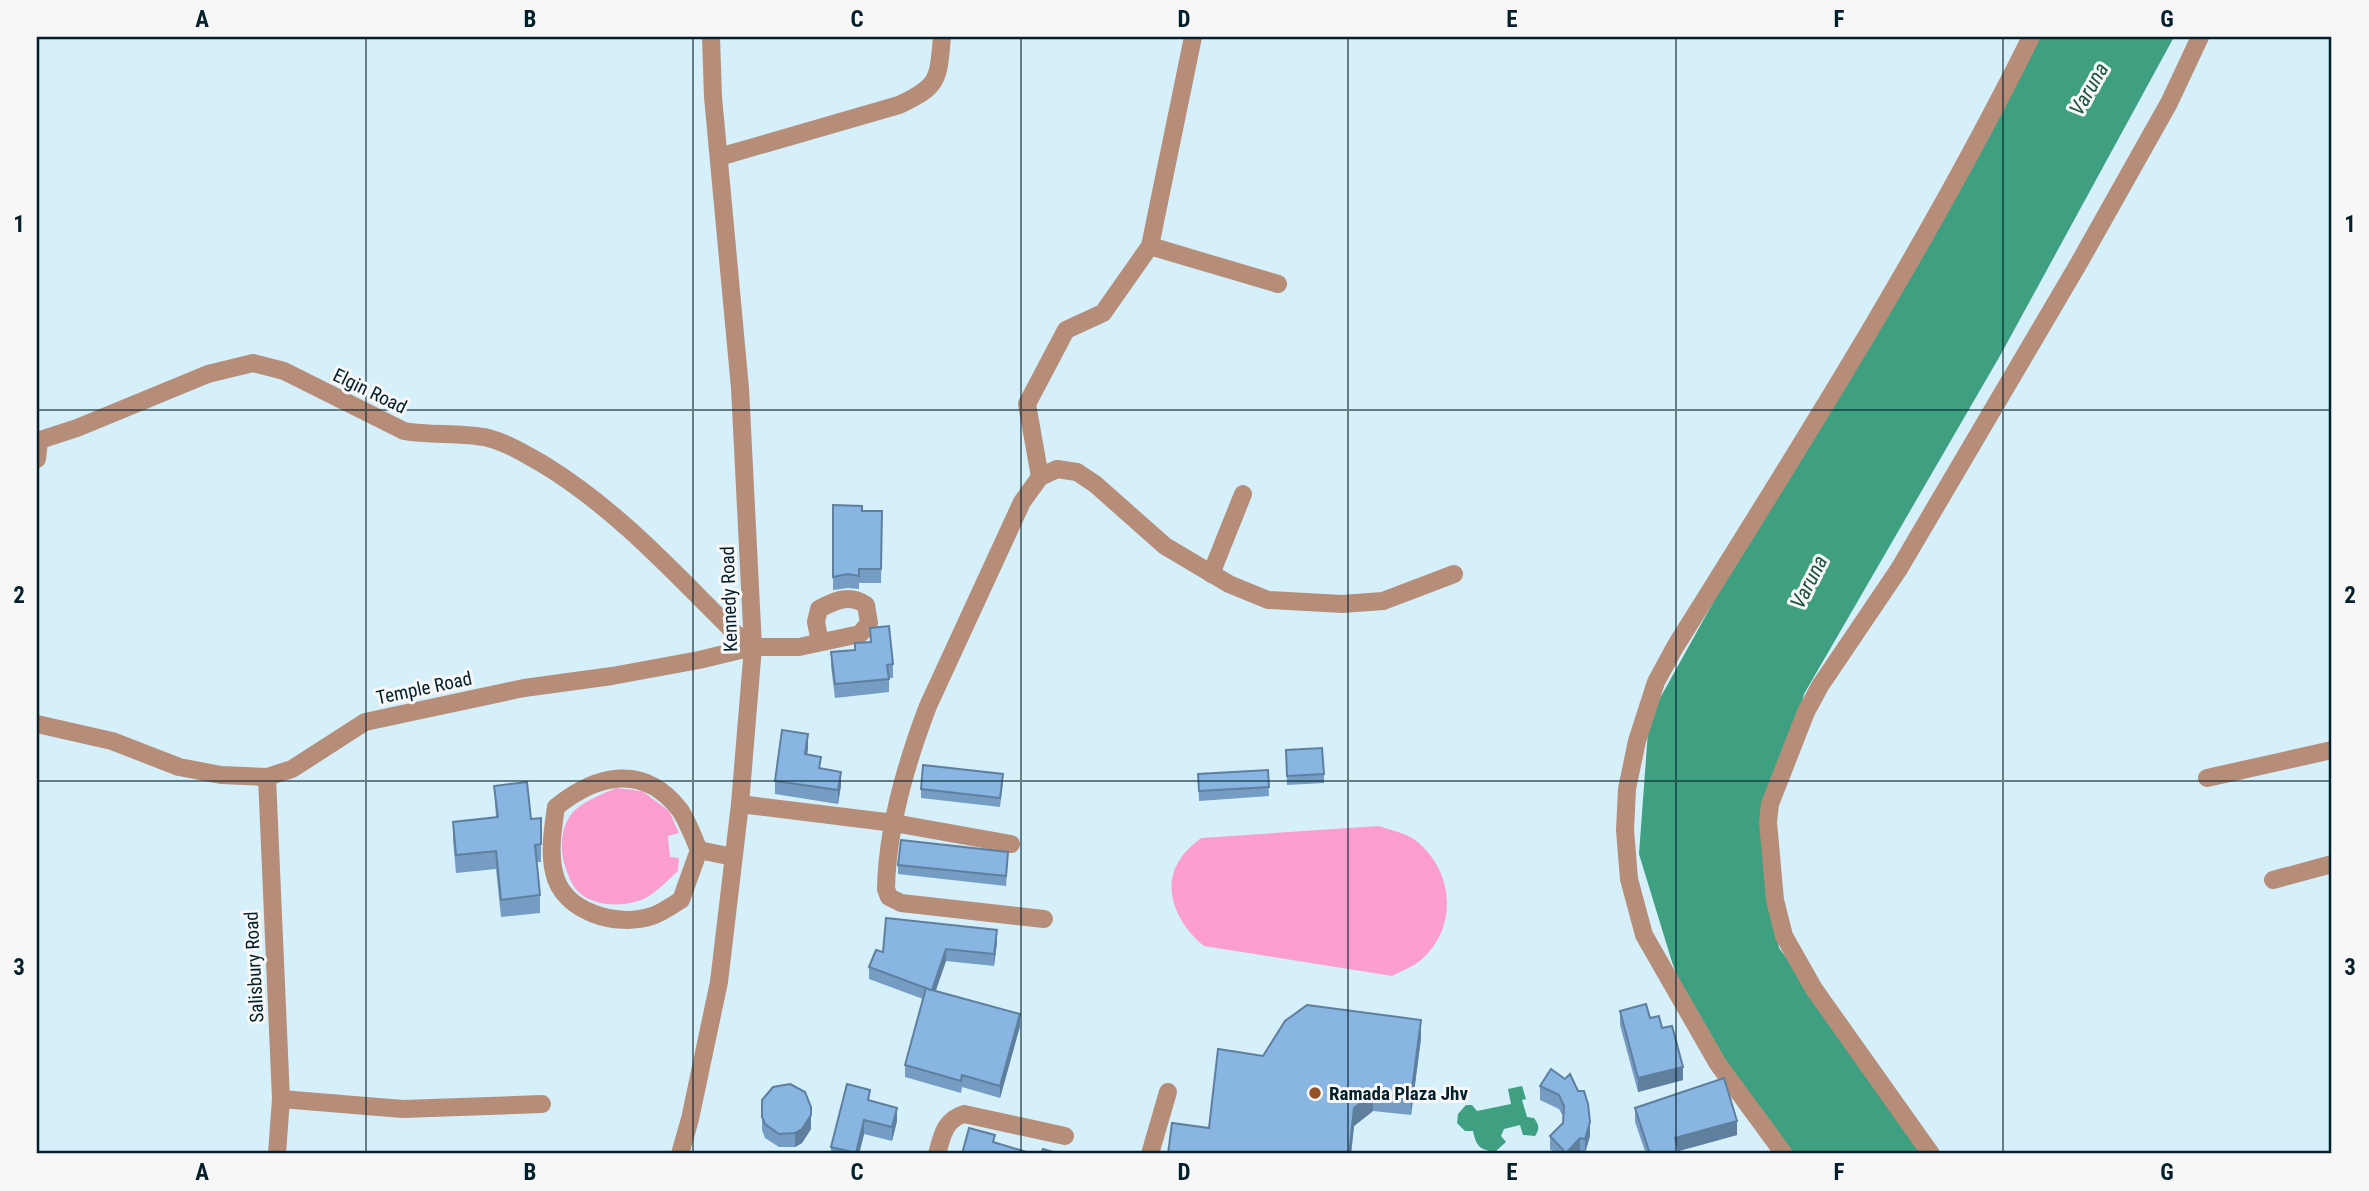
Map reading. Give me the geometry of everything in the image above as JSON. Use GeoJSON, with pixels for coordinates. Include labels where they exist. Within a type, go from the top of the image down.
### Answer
{"type":"FeatureCollection","features":[{"type":"Feature","properties":{"kind":"street","name":"Kennedy Road"},"geometry":{"type":"LineString","coordinates":[[680,1154],[719,982],[740,804],[753,647],[740,388],[713,97],[711,37]]}},
{"type":"Feature","properties":{"kind":"street"},"geometry":{"type":"LineString","coordinates":[[719,157],[899,105],[924,93],[938,73],[942,37]]}},
{"type":"Feature","properties":{"kind":"street"},"geometry":{"type":"LineString","coordinates":[[1040,477],[1027,404],[1066,330],[1103,313],[1150,246],[1193,37]]}},
{"type":"Feature","properties":{"kind":"street"},"geometry":{"type":"LineString","coordinates":[[1784,1154],[1718,1064],[1644,935],[1629,879],[1625,830],[1627,789],[1637,741],[1656,682],[1675,647],[1887,304],[1994,111],[2031,37]]}},
{"type":"Feature","properties":{"kind":"street"},"geometry":{"type":"LineString","coordinates":[[1931,1154],[1814,989],[1784,936],[1773,889],[1768,822],[1770,804],[1811,704],[1899,569],[2079,262],[2169,103],[2200,37]]}},
{"type":"Feature","properties":{"kind":"street"},"geometry":{"type":"LineString","coordinates":[[1150,246],[1278,284]]}},
{"type":"Feature","properties":{"kind":"street","name":"Elgin Road"},"geometry":{"type":"LineString","coordinates":[[38,447],[208,374],[253,363],[285,371],[404,431],[489,439],[531,457],[576,484],[610,510],[737,635],[753,647]]}},
{"type":"Feature","properties":{"kind":"street"},"geometry":{"type":"LineString","coordinates":[[1044,919],[894,901],[889,898],[886,889],[894,823],[918,732],[1007,531],[1022,502],[1040,477],[1057,469],[1077,472],[1095,484],[1166,546],[1229,584],[1268,600],[1342,604],[1383,601],[1454,574]]}},
{"type":"Feature","properties":{"kind":"street"},"geometry":{"type":"LineString","coordinates":[[1211,574],[1243,494]]}},
{"type":"Feature","properties":{"kind":"street","name":"Temple Road"},"geometry":{"type":"LineString","coordinates":[[37,724],[111,741],[179,767],[221,775],[267,777],[292,769],[365,722],[524,688],[612,676],[753,647],[799,647],[820,642]]}},
{"type":"Feature","properties":{"kind":"street"},"geometry":{"type":"LineString","coordinates":[[2207,778],[2332,750]]}},
{"type":"Feature","properties":{"kind":"street","name":"Salisbury Road"},"geometry":{"type":"LineString","coordinates":[[267,777],[281,1099],[277,1154]]}},
{"type":"Feature","properties":{"kind":"street"},"geometry":{"type":"LineString","coordinates":[[614,777],[651,783],[680,811],[699,850],[681,900],[653,916],[625,921],[592,913],[564,896],[554,873],[551,836],[556,807],[576,792],[614,777]]}},
{"type":"Feature","properties":{"kind":"street"},"geometry":{"type":"LineString","coordinates":[[740,804],[894,823],[1011,844]]}},
{"type":"Feature","properties":{"kind":"street"},"geometry":{"type":"LineString","coordinates":[[699,850],[733,857]]}},
{"type":"Feature","properties":{"kind":"street"},"geometry":{"type":"LineString","coordinates":[[2273,880],[2332,864]]}},
{"type":"Feature","properties":{"kind":"street"},"geometry":{"type":"LineString","coordinates":[[1150,1154],[1168,1092]]}},
{"type":"Feature","properties":{"kind":"street"},"geometry":{"type":"LineString","coordinates":[[281,1099],[403,1109],[542,1104]]}},
{"type":"Feature","properties":{"kind":"street"},"geometry":{"type":"LineString","coordinates":[[936,1154],[946,1125],[953,1117],[964,1114],[1065,1136]]}},
{"type":"Feature","properties":{"kind":"shaded area"},"geometry":{"type":"Polygon","coordinates":[[[616,788],[642,791],[669,811],[679,833],[668,836],[670,857],[679,858],[678,871],[642,900],[606,904],[589,899],[578,892],[573,884],[563,857],[563,832],[574,811],[591,799],[616,788]]]}},
{"type":"Feature","properties":{"kind":"shaded area"},"geometry":{"type":"Polygon","coordinates":[[[1379,826],[1415,840],[1428,852],[1438,867],[1447,899],[1442,932],[1433,947],[1421,960],[1392,976],[1204,946],[1187,928],[1175,906],[1172,882],[1175,870],[1185,852],[1201,838],[1379,826]]]}},
{"type":"Feature","properties":{"kind":"water","name":"Varuna"},"geometry":{"type":"Polygon","coordinates":[[[2027,37],[2174,37],[2001,354],[1804,694],[1764,855],[1779,948],[1936,1154],[1778,1154],[1705,1052],[1672,962],[1639,854],[1649,718],[2027,37]]]}},
{"type":"Feature","properties":{"kind":"water"},"geometry":{"type":"Polygon","coordinates":[[[1522,1086],[1526,1099],[1522,1100],[1527,1117],[1534,1118],[1538,1125],[1535,1136],[1523,1135],[1520,1125],[1504,1129],[1501,1136],[1506,1142],[1495,1152],[1479,1146],[1473,1131],[1465,1131],[1457,1123],[1458,1114],[1466,1105],[1472,1105],[1477,1111],[1511,1104],[1508,1089],[1522,1086]]]}},
{"type":"Feature","properties":{"kind":"building"},"geometry":{"type":"Polygon","coordinates":[[[833,505],[862,506],[862,511],[882,511],[881,569],[859,569],[859,576],[848,574],[833,577],[833,505]]]}},
{"type":"Feature","properties":{"kind":"building"},"geometry":{"type":"Polygon","coordinates":[[[889,626],[893,664],[887,665],[889,679],[835,684],[831,652],[855,650],[855,643],[871,642],[870,628],[889,626]]]}},
{"type":"Feature","properties":{"kind":"building"},"geometry":{"type":"Polygon","coordinates":[[[782,730],[808,734],[805,754],[821,757],[819,768],[841,772],[838,790],[775,781],[782,730]]]}},
{"type":"Feature","properties":{"kind":"building"},"geometry":{"type":"Polygon","coordinates":[[[1322,748],[1324,774],[1287,776],[1286,750],[1322,748]]]}},
{"type":"Feature","properties":{"kind":"building"},"geometry":{"type":"Polygon","coordinates":[[[923,765],[1003,774],[1000,798],[921,789],[923,765]]]}},
{"type":"Feature","properties":{"kind":"building"},"geometry":{"type":"Polygon","coordinates":[[[1268,770],[1269,787],[1199,791],[1198,774],[1268,770]]]}},
{"type":"Feature","properties":{"kind":"building"},"geometry":{"type":"Polygon","coordinates":[[[527,782],[531,819],[541,818],[541,844],[535,845],[540,895],[501,900],[496,851],[456,855],[453,822],[498,817],[494,786],[527,782]]]}},
{"type":"Feature","properties":{"kind":"building"},"geometry":{"type":"Polygon","coordinates":[[[901,840],[1008,852],[1006,876],[898,865],[901,840]]]}},
{"type":"Feature","properties":{"kind":"building"},"geometry":{"type":"Polygon","coordinates":[[[886,918],[997,930],[994,954],[946,949],[932,990],[1020,1014],[1000,1086],[962,1075],[961,1081],[905,1065],[926,988],[869,967],[876,950],[883,952],[886,918]]]}},
{"type":"Feature","properties":{"kind":"building"},"geometry":{"type":"Polygon","coordinates":[[[1646,1004],[1650,1018],[1659,1016],[1662,1028],[1672,1026],[1683,1067],[1638,1078],[1620,1011],[1646,1004]]]}},
{"type":"Feature","properties":{"kind":"building","name":"Ramada Plaza Jhv"},"geometry":{"type":"Polygon","coordinates":[[[1307,1005],[1421,1020],[1411,1097],[1373,1093],[1354,1108],[1349,1154],[1168,1154],[1172,1123],[1209,1128],[1218,1049],[1263,1056],[1285,1021],[1307,1005]]]}},
{"type":"Feature","properties":{"kind":"building"},"geometry":{"type":"Polygon","coordinates":[[[1551,1069],[1565,1079],[1570,1074],[1578,1091],[1584,1091],[1588,1104],[1590,1122],[1585,1139],[1580,1138],[1566,1153],[1550,1136],[1563,1123],[1564,1106],[1559,1095],[1540,1086],[1551,1069]]]}},
{"type":"Feature","properties":{"kind":"building"},"geometry":{"type":"Polygon","coordinates":[[[1724,1078],[1737,1121],[1675,1138],[1680,1154],[1650,1154],[1635,1108],[1724,1078]]]}},
{"type":"Feature","properties":{"kind":"building"},"geometry":{"type":"Polygon","coordinates":[[[790,1084],[805,1092],[811,1115],[802,1129],[795,1133],[779,1134],[765,1124],[762,1117],[762,1100],[773,1087],[790,1084]]]}},
{"type":"Feature","properties":{"kind":"building"},"geometry":{"type":"Polygon","coordinates":[[[847,1084],[870,1090],[868,1100],[897,1108],[892,1127],[864,1120],[856,1153],[831,1147],[847,1084]]]}},
{"type":"Feature","properties":{"kind":"building"},"geometry":{"type":"Polygon","coordinates":[[[969,1128],[995,1135],[993,1142],[1033,1154],[962,1154],[969,1128]]]}},
{"type":"Feature","properties":{"kind":"building"},"geometry":{"type":"Polygon","coordinates":[[[1043,1149],[1060,1154],[1041,1154],[1043,1149]]]}},
{"type":"Feature","properties":{"kind":"place","name":"Ramada Plaza Jhv"},"geometry":{"type":"Point","coordinates":[1315,1093]}}]}
